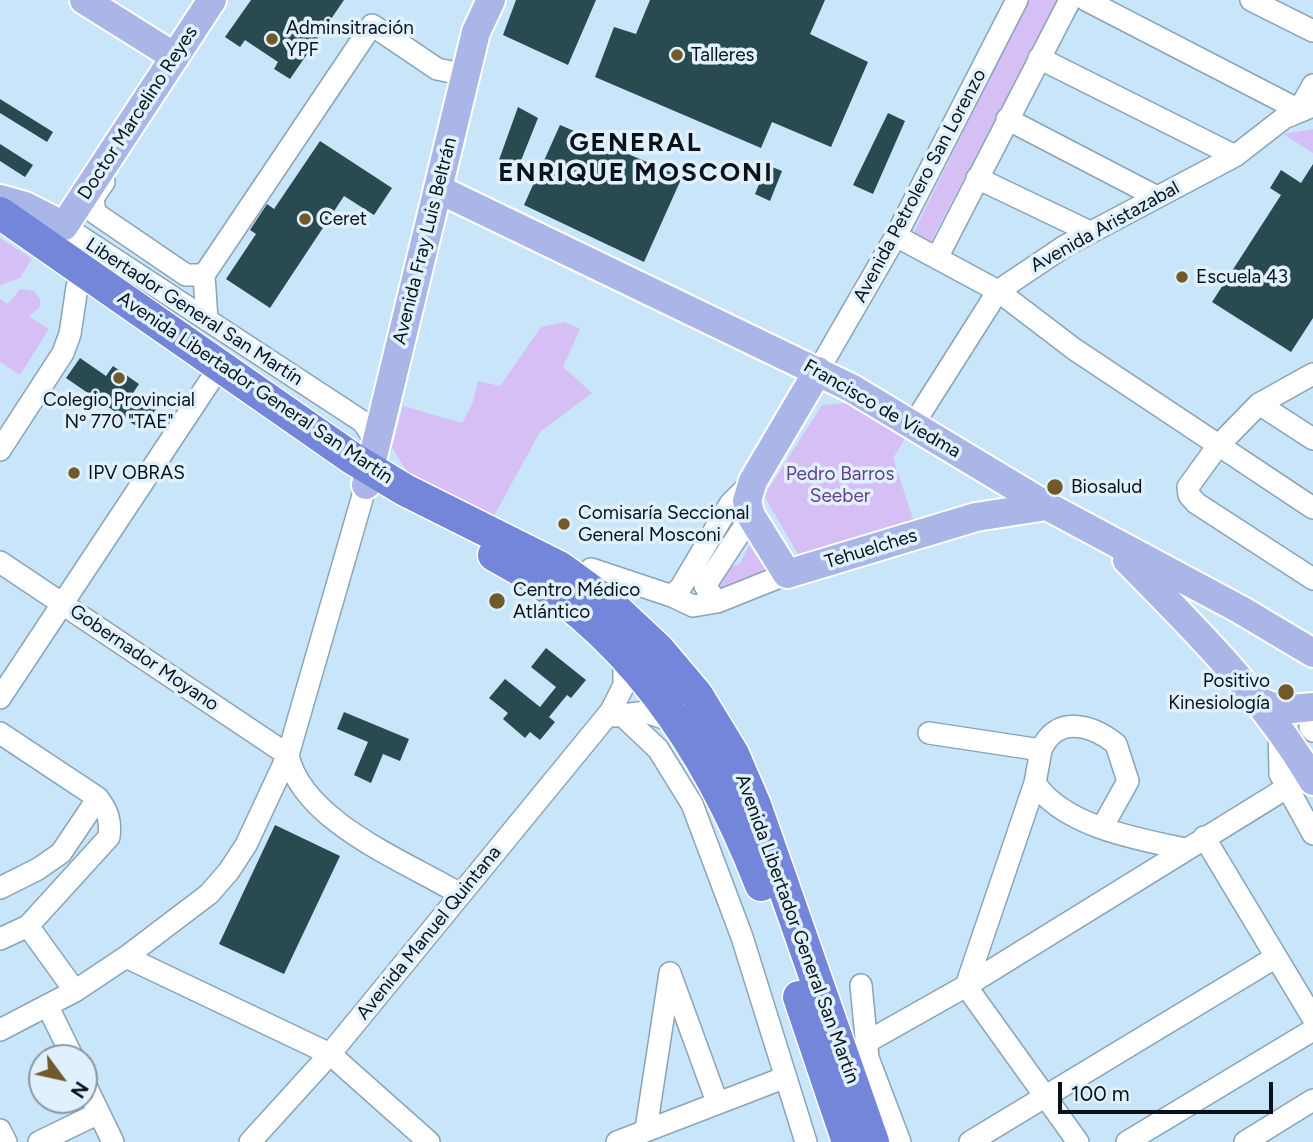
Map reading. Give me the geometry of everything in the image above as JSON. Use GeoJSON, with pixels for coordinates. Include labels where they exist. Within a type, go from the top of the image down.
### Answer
{"type":"FeatureCollection","features":[{"type":"Feature","properties":{"kind":"highway","name":"Avenida Libertador General San Martín"},"geometry":{"type":"LineString","coordinates":[[0,213],[74,275],[212,378],[371,465],[405,490],[559,567],[611,605],[659,650],[697,695],[733,754],[755,805],[873,1142]]}},
{"type":"Feature","properties":{"kind":"highway","name":"Avenida Libertador General San Martín"},"geometry":{"type":"LineString","coordinates":[[0,233],[74,275],[371,465],[579,612],[624,654],[651,683],[681,724],[739,830],[761,885],[848,1142]]}},
{"type":"Feature","properties":{"kind":"highway"},"geometry":{"type":"LineString","coordinates":[[487,529],[591,569]]}},
{"type":"Feature","properties":{"kind":"main road"},"geometry":{"type":"LineString","coordinates":[[84,0],[175,58]]}},
{"type":"Feature","properties":{"kind":"main road","name":"Doctor Marcelino Reyes"},"geometry":{"type":"LineString","coordinates":[[64,226],[212,0]]}},
{"type":"Feature","properties":{"kind":"main road"},"geometry":{"type":"LineString","coordinates":[[466,0],[476,32]]}},
{"type":"Feature","properties":{"kind":"main road","name":"Avenida Fray Luis Beltrán"},"geometry":{"type":"LineString","coordinates":[[371,465],[476,32],[491,0]]}},
{"type":"Feature","properties":{"kind":"main road","name":"Francisco de Viedma"},"geometry":{"type":"LineString","coordinates":[[438,189],[851,388],[1047,506],[1241,610],[1313,653]]}},
{"type":"Feature","properties":{"kind":"main road","name":"Libertador General San Martín"},"geometry":{"type":"LineString","coordinates":[[0,199],[25,206],[64,226]]}},
{"type":"Feature","properties":{"kind":"main road"},"geometry":{"type":"LineString","coordinates":[[64,226],[74,275]]}},
{"type":"Feature","properties":{"kind":"main road"},"geometry":{"type":"LineString","coordinates":[[787,574],[751,516],[747,501],[753,481],[818,371]]}},
{"type":"Feature","properties":{"kind":"main road"},"geometry":{"type":"LineString","coordinates":[[797,408],[813,396],[831,389],[851,388]]}},
{"type":"Feature","properties":{"kind":"main road"},"geometry":{"type":"LineString","coordinates":[[973,461],[982,477],[982,497],[976,517]]}},
{"type":"Feature","properties":{"kind":"main road","name":"Tehuelches"},"geometry":{"type":"LineString","coordinates":[[787,574],[976,517],[1047,506]]}},
{"type":"Feature","properties":{"kind":"main road"},"geometry":{"type":"LineString","coordinates":[[1105,538],[1214,648],[1261,702],[1279,728],[1303,776]]}},
{"type":"Feature","properties":{"kind":"main road"},"geometry":{"type":"LineString","coordinates":[[1261,702],[1312,722],[1303,776]]}},
{"type":"Feature","properties":{"kind":"street","name":"Avenida Petrolero San Lorenzo"},"geometry":{"type":"LineString","coordinates":[[818,371],[896,236],[1017,0]]}},
{"type":"Feature","properties":{"kind":"street"},"geometry":{"type":"LineString","coordinates":[[938,256],[1070,0]]}},
{"type":"Feature","properties":{"kind":"street"},"geometry":{"type":"LineString","coordinates":[[1086,0],[1306,108],[1313,85]]}},
{"type":"Feature","properties":{"kind":"street"},"geometry":{"type":"LineString","coordinates":[[1251,0],[1313,32]]}},
{"type":"Feature","properties":{"kind":"street"},"geometry":{"type":"LineString","coordinates":[[207,320],[204,275],[372,25],[437,69],[466,75]]}},
{"type":"Feature","properties":{"kind":"street"},"geometry":{"type":"LineString","coordinates":[[1039,58],[1235,156]]}},
{"type":"Feature","properties":{"kind":"street","name":"Avenida Aristazabal"},"geometry":{"type":"LineString","coordinates":[[913,425],[998,290],[1090,232],[1235,156],[1306,108]]}},
{"type":"Feature","properties":{"kind":"street"},"geometry":{"type":"LineString","coordinates":[[1007,119],[1157,197]]}},
{"type":"Feature","properties":{"kind":"street"},"geometry":{"type":"LineString","coordinates":[[128,129],[116,164],[93,198],[95,213],[186,275],[204,275]]}},
{"type":"Feature","properties":{"kind":"street"},"geometry":{"type":"LineString","coordinates":[[977,178],[1090,232]]}},
{"type":"Feature","properties":{"kind":"street","name":"Libertador General San Martín"},"geometry":{"type":"LineString","coordinates":[[64,226],[363,422],[371,465]]}},
{"type":"Feature","properties":{"kind":"street"},"geometry":{"type":"LineString","coordinates":[[896,236],[998,290],[1074,349],[1217,447],[1313,508]]}},
{"type":"Feature","properties":{"kind":"street"},"geometry":{"type":"LineString","coordinates":[[0,450],[63,353],[72,326],[74,275]]}},
{"type":"Feature","properties":{"kind":"street"},"geometry":{"type":"LineString","coordinates":[[1313,375],[1259,404],[1217,447],[1188,487],[1189,495],[1196,503],[1313,579]]}},
{"type":"Feature","properties":{"kind":"street"},"geometry":{"type":"LineString","coordinates":[[0,698],[212,378]]}},
{"type":"Feature","properties":{"kind":"street"},"geometry":{"type":"LineString","coordinates":[[1259,404],[1313,439]]}},
{"type":"Feature","properties":{"kind":"street"},"geometry":{"type":"LineString","coordinates":[[0,1030],[75,991],[126,957],[209,894],[246,845],[289,755],[371,465]]}},
{"type":"Feature","properties":{"kind":"street"},"geometry":{"type":"LineString","coordinates":[[672,596],[681,587],[730,504],[753,481]]}},
{"type":"Feature","properties":{"kind":"street"},"geometry":{"type":"LineString","coordinates":[[591,569],[672,596],[693,606],[711,594],[751,516]]}},
{"type":"Feature","properties":{"kind":"street","name":"Gobernador Moyano"},"geometry":{"type":"LineString","coordinates":[[0,562],[289,755]]}},
{"type":"Feature","properties":{"kind":"street","name":"Tehuelches"},"geometry":{"type":"LineString","coordinates":[[711,594],[787,574]]}},
{"type":"Feature","properties":{"kind":"street","name":"Avenida Manuel Quintana"},"geometry":{"type":"LineString","coordinates":[[250,1142],[330,1054],[460,894],[612,717],[611,711],[624,685],[624,654]]}},
{"type":"Feature","properties":{"kind":"street"},"geometry":{"type":"LineString","coordinates":[[612,717],[646,712],[681,724]]}},
{"type":"Feature","properties":{"kind":"street"},"geometry":{"type":"LineString","coordinates":[[612,717],[658,749],[692,804],[742,937],[806,1142]]}},
{"type":"Feature","properties":{"kind":"street"},"geometry":{"type":"LineString","coordinates":[[966,986],[1035,783],[1041,750],[1046,737],[1055,729],[1082,725],[1116,744],[1128,781],[1124,794],[1102,826]]}},
{"type":"Feature","properties":{"kind":"street"},"geometry":{"type":"LineString","coordinates":[[0,733],[98,798],[109,814],[109,837],[28,926],[0,939]]}},
{"type":"Feature","properties":{"kind":"street"},"geometry":{"type":"LineString","coordinates":[[929,733],[1041,750]]}},
{"type":"Feature","properties":{"kind":"street"},"geometry":{"type":"LineString","coordinates":[[289,755],[302,782],[327,815],[343,829],[460,894]]}},
{"type":"Feature","properties":{"kind":"street"},"geometry":{"type":"LineString","coordinates":[[865,1043],[966,986],[1303,776],[1313,834]]}},
{"type":"Feature","properties":{"kind":"street"},"geometry":{"type":"LineString","coordinates":[[277,780],[302,782]]}},
{"type":"Feature","properties":{"kind":"street"},"geometry":{"type":"LineString","coordinates":[[1035,783],[1048,801],[1059,809],[1141,839],[1185,849]]}},
{"type":"Feature","properties":{"kind":"street"},"geometry":{"type":"LineString","coordinates":[[0,888],[38,869],[61,853],[98,798]]}},
{"type":"Feature","properties":{"kind":"street"},"geometry":{"type":"LineString","coordinates":[[1204,837],[1313,1018]]}},
{"type":"Feature","properties":{"kind":"street"},"geometry":{"type":"LineString","coordinates":[[28,926],[75,991]]}},
{"type":"Feature","properties":{"kind":"street"},"geometry":{"type":"LineString","coordinates":[[126,957],[330,1054],[425,1141]]}},
{"type":"Feature","properties":{"kind":"street"},"geometry":{"type":"LineString","coordinates":[[970,1142],[1276,957]]}},
{"type":"Feature","properties":{"kind":"street"},"geometry":{"type":"LineString","coordinates":[[646,1129],[670,973],[717,1102]]}},
{"type":"Feature","properties":{"kind":"street"},"geometry":{"type":"LineString","coordinates":[[861,985],[865,1043],[900,1142]]}},
{"type":"Feature","properties":{"kind":"street"},"geometry":{"type":"LineString","coordinates":[[966,986],[1078,1142]]}},
{"type":"Feature","properties":{"kind":"street"},"geometry":{"type":"LineString","coordinates":[[48,1006],[66,1044]]}},
{"type":"Feature","properties":{"kind":"street"},"geometry":{"type":"LineString","coordinates":[[1127,1142],[1313,1030]]}},
{"type":"Feature","properties":{"kind":"street"},"geometry":{"type":"LineString","coordinates":[[617,1142],[786,1077]]}},
{"type":"Feature","properties":{"kind":"street"},"geometry":{"type":"LineString","coordinates":[[1245,1142],[1313,1100]]}},
{"type":"Feature","properties":{"kind":"street"},"geometry":{"type":"LineString","coordinates":[[39,1142],[99,1113],[113,1142]]}},
{"type":"Feature","properties":{"kind":"street"},"geometry":{"type":"LineString","coordinates":[[0,1130],[5,1142]]}},
{"type":"Feature","properties":{"kind":"green space"},"geometry":{"type":"Polygon","coordinates":[[[1028,0],[1058,0],[930,243],[913,234],[1028,0]]]}},
{"type":"Feature","properties":{"kind":"green space"},"geometry":{"type":"Polygon","coordinates":[[[1313,129],[1313,153],[1283,134],[1313,129]]]}},
{"type":"Feature","properties":{"kind":"green space"},"geometry":{"type":"Polygon","coordinates":[[[0,238],[32,259],[20,278],[0,285],[0,238]]]}},
{"type":"Feature","properties":{"kind":"green space"},"geometry":{"type":"Polygon","coordinates":[[[20,289],[34,291],[40,299],[40,307],[29,317],[49,329],[20,375],[0,362],[0,299],[8,304],[20,289]]]}},
{"type":"Feature","properties":{"kind":"green space"},"geometry":{"type":"Polygon","coordinates":[[[565,322],[580,329],[563,367],[592,393],[540,432],[490,523],[417,488],[392,447],[403,406],[462,423],[473,402],[478,381],[500,386],[541,327],[565,322]]]}},
{"type":"Feature","properties":{"kind":"green space","name":"Pedro Barros Seeber"},"geometry":{"type":"Polygon","coordinates":[[[848,403],[906,437],[893,458],[914,522],[801,559],[764,496],[822,405],[848,403]]]}},
{"type":"Feature","properties":{"kind":"green space"},"geometry":{"type":"Polygon","coordinates":[[[749,545],[769,574],[727,591],[716,589],[723,568],[740,564],[749,545]]]}},
{"type":"Feature","properties":{"kind":"building","name":"Adminsitración YPF"},"geometry":{"type":"Polygon","coordinates":[[[251,0],[344,0],[290,79],[274,69],[278,62],[245,40],[240,47],[225,37],[251,0]]]}},
{"type":"Feature","properties":{"kind":"building"},"geometry":{"type":"Polygon","coordinates":[[[516,0],[596,0],[568,65],[503,35],[516,0]]]}},
{"type":"Feature","properties":{"kind":"building"},"geometry":{"type":"Polygon","coordinates":[[[650,0],[825,0],[810,34],[868,62],[831,147],[772,122],[761,148],[595,77],[614,27],[636,34],[650,0]]]}},
{"type":"Feature","properties":{"kind":"building"},"geometry":{"type":"Polygon","coordinates":[[[0,99],[53,132],[47,142],[0,113],[0,99]]]}},
{"type":"Feature","properties":{"kind":"building"},"geometry":{"type":"Polygon","coordinates":[[[518,107],[538,118],[518,168],[499,160],[518,107]]]}},
{"type":"Feature","properties":{"kind":"building"},"geometry":{"type":"Polygon","coordinates":[[[888,113],[905,121],[873,194],[853,185],[888,113]]]}},
{"type":"Feature","properties":{"kind":"building"},"geometry":{"type":"Polygon","coordinates":[[[560,125],[682,177],[644,262],[524,205],[560,125]]]}},
{"type":"Feature","properties":{"kind":"building"},"geometry":{"type":"Polygon","coordinates":[[[320,141],[392,188],[374,215],[344,196],[270,308],[226,279],[256,234],[250,230],[267,204],[274,209],[320,141]]]}},
{"type":"Feature","properties":{"kind":"building"},"geometry":{"type":"Polygon","coordinates":[[[0,144],[33,165],[25,177],[0,161],[0,144]]]}},
{"type":"Feature","properties":{"kind":"building"},"geometry":{"type":"Polygon","coordinates":[[[1313,164],[1313,318],[1291,352],[1212,302],[1281,195],[1270,188],[1281,170],[1301,183],[1313,164]]]}},
{"type":"Feature","properties":{"kind":"building"},"geometry":{"type":"Polygon","coordinates":[[[767,165],[782,171],[770,201],[755,194],[767,165]]]}},
{"type":"Feature","properties":{"kind":"building"},"geometry":{"type":"Polygon","coordinates":[[[80,358],[106,376],[113,366],[139,384],[133,393],[156,409],[142,430],[66,378],[80,358]]]}},
{"type":"Feature","properties":{"kind":"building"},"geometry":{"type":"Polygon","coordinates":[[[546,648],[586,680],[571,698],[567,695],[549,717],[555,722],[540,740],[530,732],[525,738],[503,719],[508,713],[489,698],[505,679],[540,707],[556,687],[531,667],[546,648]]]}},
{"type":"Feature","properties":{"kind":"building"},"geometry":{"type":"Polygon","coordinates":[[[344,712],[409,739],[400,761],[383,754],[371,783],[354,775],[368,742],[337,729],[344,712]]]}},
{"type":"Feature","properties":{"kind":"building"},"geometry":{"type":"Polygon","coordinates":[[[275,825],[340,856],[284,974],[219,944],[275,825]]]}},
{"type":"Feature","properties":{"kind":"place","name":"Adminsitración YPF"},"geometry":{"type":"Point","coordinates":[272,39]}},
{"type":"Feature","properties":{"kind":"place","name":"Talleres"},"geometry":{"type":"Point","coordinates":[677,55]}},
{"type":"Feature","properties":{"kind":"place","name":"Ceret"},"geometry":{"type":"Point","coordinates":[305,219]}},
{"type":"Feature","properties":{"kind":"place","name":"Escuela 43"},"geometry":{"type":"Point","coordinates":[1182,277]}},
{"type":"Feature","properties":{"kind":"place","name":"Colegio Provincial Nº 770 \"TAE\""},"geometry":{"type":"Point","coordinates":[119,378]}},
{"type":"Feature","properties":{"kind":"place","name":"IPV OBRAS"},"geometry":{"type":"Point","coordinates":[74,473]}},
{"type":"Feature","properties":{"kind":"place","name":"Biosalud"},"geometry":{"type":"Point","coordinates":[1055,487]}},
{"type":"Feature","properties":{"kind":"place","name":"Comisaría Seccional General Mosconi"},"geometry":{"type":"Point","coordinates":[564,524]}},
{"type":"Feature","properties":{"kind":"place","name":"Centro Médico Atlántico"},"geometry":{"type":"Point","coordinates":[497,601]}},
{"type":"Feature","properties":{"kind":"place","name":"Positivo Kinesiología"},"geometry":{"type":"Point","coordinates":[1286,692]}},
{"type":"Feature","properties":{"kind":"district","name":"GENERAL ENRIQUE MOSCONI"},"geometry":{"type":"Point","coordinates":[636,158]}}]}
